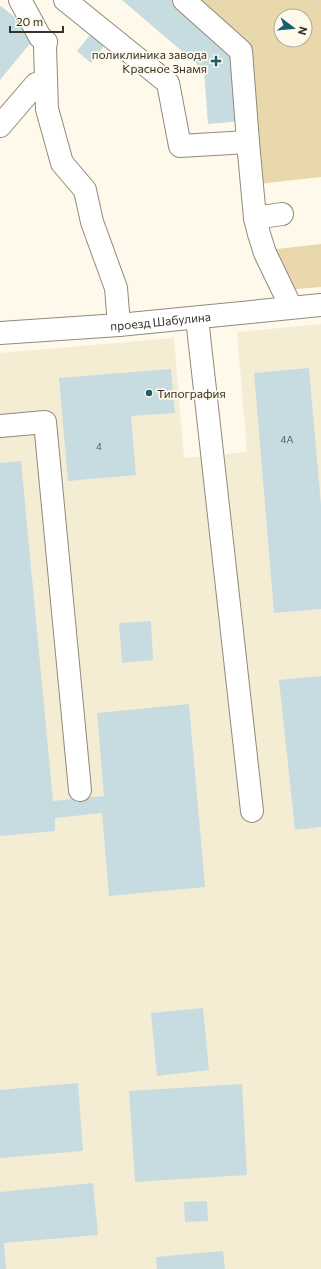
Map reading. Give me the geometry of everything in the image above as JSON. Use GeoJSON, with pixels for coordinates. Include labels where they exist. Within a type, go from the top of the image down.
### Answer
{"type":"FeatureCollection","features":[{"type":"Feature","properties":{"kind":"street"},"geometry":{"type":"LineString","coordinates":[[20,0],[40,37],[46,42],[47,109],[62,163],[85,190],[92,222],[116,288],[119,325]]}},
{"type":"Feature","properties":{"kind":"street"},"geometry":{"type":"LineString","coordinates":[[65,0],[168,83],[180,146],[248,142]]}},
{"type":"Feature","properties":{"kind":"street"},"geometry":{"type":"LineString","coordinates":[[184,0],[241,51],[255,218],[266,253],[291,307]]}},
{"type":"Feature","properties":{"kind":"street"},"geometry":{"type":"LineString","coordinates":[[0,126],[36,84]]}},
{"type":"Feature","properties":{"kind":"street"},"geometry":{"type":"LineString","coordinates":[[255,218],[282,214]]}},
{"type":"Feature","properties":{"kind":"street","name":"проезд Шабулина"},"geometry":{"type":"LineString","coordinates":[[0,333],[119,325],[321,305]]}},
{"type":"Feature","properties":{"kind":"street"},"geometry":{"type":"LineString","coordinates":[[197,318],[252,812]]}},
{"type":"Feature","properties":{"kind":"street"},"geometry":{"type":"LineString","coordinates":[[0,426],[45,422],[80,790]]}},
{"type":"Feature","properties":{"kind":"shaded area"},"geometry":{"type":"Polygon","coordinates":[[[192,0],[321,0],[321,177],[258,184],[192,0]]]}},
{"type":"Feature","properties":{"kind":"shaded area"},"geometry":{"type":"Polygon","coordinates":[[[321,244],[321,287],[284,290],[268,250],[321,244]]]}},
{"type":"Feature","properties":{"kind":"shaded area"},"geometry":{"type":"Polygon","coordinates":[[[321,324],[321,1269],[0,1269],[0,353],[174,338],[184,458],[247,452],[237,332],[321,324]]]}},
{"type":"Feature","properties":{"kind":"building","name":"поликлиника завода Красное Знамя"},"geometry":{"type":"Polygon","coordinates":[[[122,0],[176,0],[237,52],[242,121],[208,124],[204,70],[122,0]]]}},
{"type":"Feature","properties":{"kind":"building"},"geometry":{"type":"Polygon","coordinates":[[[1,6],[37,35],[0,80],[0,7],[1,6]]]}},
{"type":"Feature","properties":{"kind":"building"},"geometry":{"type":"Polygon","coordinates":[[[90,35],[104,46],[91,63],[77,51],[90,35]]]}},
{"type":"Feature","properties":{"kind":"building"},"geometry":{"type":"Polygon","coordinates":[[[309,368],[321,505],[321,609],[274,613],[254,373],[309,368]]]}},
{"type":"Feature","properties":{"kind":"building"},"geometry":{"type":"Polygon","coordinates":[[[171,369],[175,413],[131,416],[136,475],[68,481],[59,378],[171,369]]]}},
{"type":"Feature","properties":{"kind":"building"},"geometry":{"type":"Polygon","coordinates":[[[21,461],[53,801],[104,796],[97,713],[189,704],[205,887],[109,896],[102,813],[55,818],[55,831],[0,836],[0,463],[21,461]]]}},
{"type":"Feature","properties":{"kind":"building"},"geometry":{"type":"Polygon","coordinates":[[[151,621],[153,660],[122,663],[119,623],[151,621]]]}},
{"type":"Feature","properties":{"kind":"building"},"geometry":{"type":"Polygon","coordinates":[[[321,676],[321,827],[295,830],[279,680],[321,676]]]}},
{"type":"Feature","properties":{"kind":"building"},"geometry":{"type":"Polygon","coordinates":[[[203,1008],[209,1070],[157,1076],[151,1013],[203,1008]]]}},
{"type":"Feature","properties":{"kind":"building"},"geometry":{"type":"Polygon","coordinates":[[[78,1083],[83,1151],[0,1158],[0,1090],[78,1083]]]}},
{"type":"Feature","properties":{"kind":"building"},"geometry":{"type":"Polygon","coordinates":[[[242,1084],[247,1175],[135,1182],[129,1091],[242,1084]]]}},
{"type":"Feature","properties":{"kind":"building"},"geometry":{"type":"Polygon","coordinates":[[[93,1183],[98,1235],[4,1243],[6,1269],[0,1269],[0,1192],[93,1183]]]}},
{"type":"Feature","properties":{"kind":"building"},"geometry":{"type":"Polygon","coordinates":[[[207,1201],[208,1221],[185,1222],[184,1202],[207,1201]]]}},
{"type":"Feature","properties":{"kind":"building"},"geometry":{"type":"Polygon","coordinates":[[[223,1251],[225,1269],[157,1269],[156,1257],[223,1251]]]}},
{"type":"Feature","properties":{"kind":"place","name":"поликлиника завода Красное Знамя"},"geometry":{"type":"Point","coordinates":[216,61]}},
{"type":"Feature","properties":{"kind":"place","name":"Типография"},"geometry":{"type":"Point","coordinates":[149,393]}}]}
